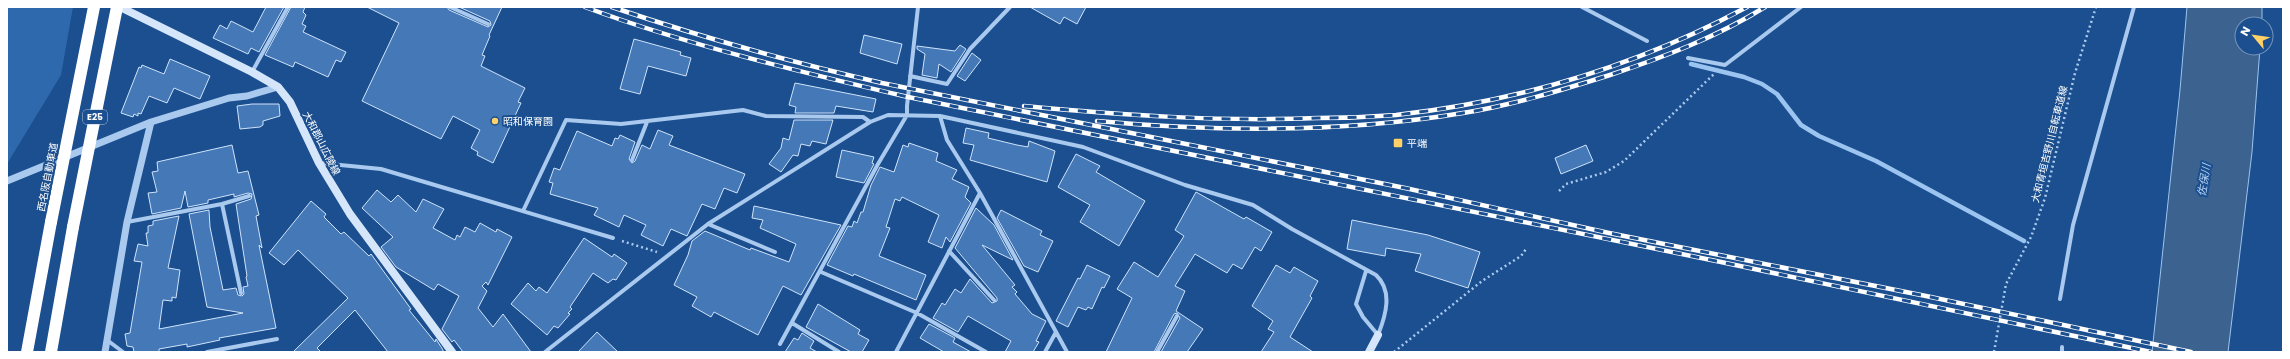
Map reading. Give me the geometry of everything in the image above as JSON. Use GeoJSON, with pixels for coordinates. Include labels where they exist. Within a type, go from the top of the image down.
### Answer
{"type":"FeatureCollection","features":[{"type":"Feature","properties":{"kind":"highway","name":"西名阪自動車道"},"geometry":{"type":"LineString","coordinates":[[27,352],[51,222],[94,7]]}},
{"type":"Feature","properties":{"kind":"highway","name":"E25"},"geometry":{"type":"LineString","coordinates":[[51,352],[73,227],[118,7]]}},
{"type":"Feature","properties":{"kind":"main road","name":"大和郡山広陵線"},"geometry":{"type":"LineString","coordinates":[[118,7],[252,72],[278,87],[290,102],[319,163],[350,214],[452,352]]}},
{"type":"Feature","properties":{"kind":"main road"},"geometry":{"type":"LineString","coordinates":[[1369,352],[1378,335]]}},
{"type":"Feature","properties":{"kind":"street"},"geometry":{"type":"LineString","coordinates":[[252,72],[288,7]]}},
{"type":"Feature","properties":{"kind":"street"},"geometry":{"type":"LineString","coordinates":[[450,7],[488,24]]}},
{"type":"Feature","properties":{"kind":"street"},"geometry":{"type":"LineString","coordinates":[[780,344],[821,272],[878,164],[907,115],[918,7]]}},
{"type":"Feature","properties":{"kind":"street"},"geometry":{"type":"LineString","coordinates":[[910,76],[947,84],[970,49],[1010,7]]}},
{"type":"Feature","properties":{"kind":"street"},"geometry":{"type":"LineString","coordinates":[[1582,7],[1647,41]]}},
{"type":"Feature","properties":{"kind":"street"},"geometry":{"type":"LineString","coordinates":[[1688,58],[1725,64],[1801,7]]}},
{"type":"Feature","properties":{"kind":"street"},"geometry":{"type":"LineString","coordinates":[[2060,299],[2073,225],[2134,7]]}},
{"type":"Feature","properties":{"kind":"street"},"geometry":{"type":"LineString","coordinates":[[7,181],[151,122],[230,98],[247,96],[278,87]]}},
{"type":"Feature","properties":{"kind":"street"},"geometry":{"type":"LineString","coordinates":[[523,211],[566,120],[621,124],[743,110],[766,116],[863,117],[870,122]]}},
{"type":"Feature","properties":{"kind":"street"},"geometry":{"type":"LineString","coordinates":[[545,352],[708,224],[870,122],[888,115],[940,116],[1083,147],[1185,185],[1253,205],[1366,271],[1376,275],[1384,283],[1386,317],[1378,335],[1363,317],[1356,304],[1366,271]]}},
{"type":"Feature","properties":{"kind":"street"},"geometry":{"type":"LineString","coordinates":[[940,116],[947,140],[980,193],[1067,352]]}},
{"type":"Feature","properties":{"kind":"street"},"geometry":{"type":"LineString","coordinates":[[105,352],[127,222],[151,122]]}},
{"type":"Feature","properties":{"kind":"street"},"geometry":{"type":"LineString","coordinates":[[632,160],[647,122]]}},
{"type":"Feature","properties":{"kind":"street"},"geometry":{"type":"LineString","coordinates":[[319,163],[381,169],[613,238]]}},
{"type":"Feature","properties":{"kind":"street"},"geometry":{"type":"LineString","coordinates":[[897,352],[980,193]]}},
{"type":"Feature","properties":{"kind":"street"},"geometry":{"type":"LineString","coordinates":[[127,222],[222,204],[249,196]]}},
{"type":"Feature","properties":{"kind":"street"},"geometry":{"type":"LineString","coordinates":[[222,204],[241,293]]}},
{"type":"Feature","properties":{"kind":"street"},"geometry":{"type":"LineString","coordinates":[[708,224],[775,252]]}},
{"type":"Feature","properties":{"kind":"street"},"geometry":{"type":"LineString","coordinates":[[949,252],[994,300]]}},
{"type":"Feature","properties":{"kind":"street"},"geometry":{"type":"LineString","coordinates":[[821,272],[917,313],[986,352]]}},
{"type":"Feature","properties":{"kind":"street"},"geometry":{"type":"LineString","coordinates":[[1157,352],[1178,316]]}},
{"type":"Feature","properties":{"kind":"street"},"geometry":{"type":"LineString","coordinates":[[792,323],[840,352]]}},
{"type":"Feature","properties":{"kind":"street"},"geometry":{"type":"LineString","coordinates":[[1045,352],[1056,332]]}},
{"type":"Feature","properties":{"kind":"street"},"geometry":{"type":"LineString","coordinates":[[207,352],[277,339]]}},
{"type":"Feature","properties":{"kind":"street"},"geometry":{"type":"LineString","coordinates":[[106,340],[123,352]]}},
{"type":"Feature","properties":{"kind":"path","name":"大和青垣吉野川自転車道線"},"geometry":{"type":"LineString","coordinates":[[1994,352],[2006,284],[2031,237],[2045,198],[2075,73],[2096,7]]}},
{"type":"Feature","properties":{"kind":"path"},"geometry":{"type":"LineString","coordinates":[[1559,191],[1566,184],[1606,172],[1624,161],[1713,75]]}},
{"type":"Feature","properties":{"kind":"path"},"geometry":{"type":"LineString","coordinates":[[613,238],[662,254],[666,258]]}},
{"type":"Feature","properties":{"kind":"path"},"geometry":{"type":"LineString","coordinates":[[1394,352],[1482,281],[1521,256],[1526,249]]}},
{"type":"Feature","properties":{"kind":"shaded area"},"geometry":{"type":"Polygon","coordinates":[[[7,7],[73,7],[61,75],[7,164],[7,7]]]}},
{"type":"Feature","properties":{"kind":"water","name":"佐保川"},"geometry":{"type":"Polygon","coordinates":[[[2187,7],[2262,7],[2262,16],[2234,16],[2234,56],[2259,56],[2252,152],[2228,352],[2152,352],[2180,90],[2187,7]]]}},
{"type":"Feature","properties":{"kind":"building"},"geometry":{"type":"Polygon","coordinates":[[[266,7],[284,7],[259,52],[251,48],[248,54],[213,38],[220,25],[227,29],[231,21],[253,32],[266,7]]]}},
{"type":"Feature","properties":{"kind":"building"},"geometry":{"type":"Polygon","coordinates":[[[291,7],[305,7],[303,12],[306,15],[302,24],[306,26],[303,32],[346,52],[341,62],[336,60],[328,77],[295,62],[293,67],[265,55],[291,7]]]}},
{"type":"Feature","properties":{"kind":"building"},"geometry":{"type":"Polygon","coordinates":[[[367,7],[447,7],[449,10],[488,27],[491,25],[490,21],[459,7],[502,7],[489,35],[490,36],[482,55],[485,56],[481,66],[525,88],[518,102],[521,103],[493,163],[477,155],[478,152],[471,148],[480,130],[453,116],[441,139],[362,101],[399,23],[367,7]]]}},
{"type":"Feature","properties":{"kind":"building"},"geometry":{"type":"Polygon","coordinates":[[[1030,7],[1086,7],[1077,24],[1064,17],[1060,24],[1030,7]]]}},
{"type":"Feature","properties":{"kind":"building"},"geometry":{"type":"Polygon","coordinates":[[[864,35],[902,44],[897,64],[860,53],[864,35]]]}},
{"type":"Feature","properties":{"kind":"building"},"geometry":{"type":"Polygon","coordinates":[[[634,39],[681,52],[680,55],[691,58],[686,76],[648,66],[640,94],[620,89],[634,39]]]}},
{"type":"Feature","properties":{"kind":"building"},"geometry":{"type":"Polygon","coordinates":[[[960,45],[966,49],[951,72],[939,64],[937,78],[922,75],[925,54],[917,49],[917,46],[955,51],[960,45]]]}},
{"type":"Feature","properties":{"kind":"building"},"geometry":{"type":"Polygon","coordinates":[[[972,53],[981,60],[965,81],[957,76],[972,53]]]}},
{"type":"Feature","properties":{"kind":"building"},"geometry":{"type":"Polygon","coordinates":[[[170,59],[210,76],[200,99],[174,88],[167,103],[149,96],[141,114],[138,113],[138,116],[134,114],[133,117],[121,113],[139,67],[141,68],[142,65],[164,74],[170,59]]]}},
{"type":"Feature","properties":{"kind":"building"},"geometry":{"type":"Polygon","coordinates":[[[795,83],[876,99],[873,112],[836,106],[834,113],[795,113],[796,107],[789,105],[795,83]]]}},
{"type":"Feature","properties":{"kind":"building"},"geometry":{"type":"Polygon","coordinates":[[[252,104],[279,104],[280,116],[263,121],[263,125],[260,127],[240,129],[237,106],[252,104]]]}},
{"type":"Feature","properties":{"kind":"building"},"geometry":{"type":"Polygon","coordinates":[[[794,120],[833,120],[826,144],[812,141],[810,146],[801,144],[798,156],[793,155],[781,172],[769,164],[781,148],[783,138],[789,140],[794,120]]]}},
{"type":"Feature","properties":{"kind":"building"},"geometry":{"type":"Polygon","coordinates":[[[966,128],[989,133],[988,138],[1028,147],[1029,141],[1055,151],[1047,182],[970,160],[974,145],[963,143],[966,128]]]}},
{"type":"Feature","properties":{"kind":"building"},"geometry":{"type":"Polygon","coordinates":[[[658,130],[673,136],[669,145],[745,174],[737,193],[724,188],[715,209],[702,204],[687,236],[671,229],[663,246],[641,235],[646,225],[624,215],[619,227],[594,215],[598,208],[550,194],[553,183],[549,182],[554,168],[560,170],[577,131],[612,146],[615,138],[618,139],[620,135],[635,142],[629,159],[632,163],[635,161],[642,145],[650,149],[658,130]]]}},
{"type":"Feature","properties":{"kind":"building"},"geometry":{"type":"Polygon","coordinates":[[[909,143],[938,153],[936,161],[957,170],[952,179],[969,187],[965,197],[971,203],[950,242],[946,237],[942,248],[928,242],[939,215],[902,197],[900,201],[895,199],[886,227],[890,228],[879,256],[926,275],[916,300],[854,274],[853,276],[827,265],[848,226],[852,227],[854,221],[857,223],[861,212],[863,212],[871,185],[880,167],[894,172],[903,145],[908,147],[909,143]]]}},
{"type":"Feature","properties":{"kind":"building"},"geometry":{"type":"Polygon","coordinates":[[[232,145],[238,173],[248,171],[259,215],[256,216],[262,248],[259,245],[276,328],[219,338],[220,340],[187,347],[187,344],[159,349],[159,352],[134,352],[133,347],[127,346],[125,334],[130,333],[142,262],[134,261],[138,244],[148,246],[146,233],[148,233],[148,226],[153,225],[153,221],[179,216],[168,268],[180,270],[176,298],[172,297],[172,301],[163,300],[159,329],[243,313],[207,307],[189,214],[209,210],[210,227],[223,290],[236,288],[238,295],[242,296],[244,294],[243,287],[248,286],[236,204],[251,199],[252,194],[248,193],[234,197],[234,194],[208,200],[208,203],[188,207],[185,191],[181,208],[152,214],[148,193],[157,192],[152,172],[158,171],[157,162],[232,145]]]}},
{"type":"Feature","properties":{"kind":"building"},"geometry":{"type":"Polygon","coordinates":[[[1586,145],[1593,161],[1561,174],[1555,158],[1586,145]]]}},
{"type":"Feature","properties":{"kind":"building"},"geometry":{"type":"Polygon","coordinates":[[[842,150],[874,157],[872,163],[874,164],[864,183],[836,177],[842,150]]]}},
{"type":"Feature","properties":{"kind":"building"},"geometry":{"type":"Polygon","coordinates":[[[1076,154],[1100,166],[1096,172],[1145,201],[1119,246],[1080,222],[1090,205],[1058,187],[1076,154]]]}},
{"type":"Feature","properties":{"kind":"building"},"geometry":{"type":"Polygon","coordinates":[[[377,190],[391,202],[398,195],[416,212],[423,199],[444,209],[433,228],[455,240],[457,235],[460,237],[465,227],[475,232],[480,223],[496,232],[497,229],[512,237],[488,285],[486,282],[482,286],[487,291],[478,308],[493,327],[503,314],[531,352],[463,352],[454,340],[452,342],[442,329],[459,296],[438,284],[434,290],[396,267],[381,247],[393,237],[362,208],[377,190]]]}},
{"type":"Feature","properties":{"kind":"building"},"geometry":{"type":"Polygon","coordinates":[[[1196,192],[1244,219],[1246,217],[1272,232],[1261,251],[1255,247],[1242,269],[1233,264],[1227,273],[1195,254],[1175,286],[1185,291],[1176,311],[1203,329],[1187,352],[1161,352],[1180,318],[1177,313],[1174,314],[1154,352],[1106,352],[1132,298],[1117,289],[1134,262],[1158,277],[1184,236],[1175,230],[1196,192]]]}},
{"type":"Feature","properties":{"kind":"building"},"geometry":{"type":"Polygon","coordinates":[[[311,201],[326,214],[324,217],[341,234],[344,232],[369,256],[371,254],[411,309],[409,310],[435,342],[436,339],[443,352],[388,352],[355,310],[317,348],[321,352],[293,352],[348,298],[298,250],[284,265],[269,253],[311,201]]]}},
{"type":"Feature","properties":{"kind":"building"},"geometry":{"type":"Polygon","coordinates":[[[754,206],[841,225],[801,295],[783,286],[758,335],[714,312],[711,317],[692,306],[697,297],[674,285],[688,255],[692,241],[705,231],[750,250],[751,248],[789,262],[796,244],[760,228],[763,220],[752,218],[754,206]]]}},
{"type":"Feature","properties":{"kind":"building"},"geometry":{"type":"Polygon","coordinates":[[[976,208],[994,225],[1013,260],[982,245],[1015,285],[1012,287],[1017,292],[1015,294],[1032,314],[1046,321],[1036,341],[1039,342],[1033,352],[1005,352],[1011,341],[968,316],[958,332],[933,318],[942,303],[945,305],[955,289],[961,293],[970,279],[992,303],[997,301],[997,298],[955,248],[976,208]]]}},
{"type":"Feature","properties":{"kind":"building"},"geometry":{"type":"Polygon","coordinates":[[[1001,210],[1042,231],[1040,235],[1053,241],[1038,272],[1024,266],[997,218],[1001,210]]]}},
{"type":"Feature","properties":{"kind":"building"},"geometry":{"type":"Polygon","coordinates":[[[1352,220],[1428,235],[1480,252],[1468,288],[1415,271],[1421,254],[1386,248],[1385,256],[1347,249],[1352,220]]]}},
{"type":"Feature","properties":{"kind":"building"},"geometry":{"type":"Polygon","coordinates":[[[584,238],[612,257],[614,254],[627,263],[616,280],[613,279],[608,283],[593,273],[570,307],[572,309],[568,313],[570,314],[558,328],[554,326],[547,335],[511,304],[528,283],[536,291],[539,287],[547,293],[584,238]]]}},
{"type":"Feature","properties":{"kind":"building"},"geometry":{"type":"Polygon","coordinates":[[[1087,265],[1110,276],[1104,288],[1102,287],[1092,309],[1088,307],[1086,310],[1078,307],[1068,327],[1056,321],[1078,278],[1080,279],[1087,265]]]}},
{"type":"Feature","properties":{"kind":"building"},"geometry":{"type":"Polygon","coordinates":[[[1276,265],[1290,273],[1294,267],[1318,281],[1310,296],[1312,298],[1290,337],[1313,352],[1261,352],[1274,332],[1268,329],[1273,321],[1252,306],[1276,265]]]}},
{"type":"Feature","properties":{"kind":"building"},"geometry":{"type":"Polygon","coordinates":[[[818,304],[860,330],[858,334],[869,340],[862,352],[851,352],[806,327],[818,304]]]}},
{"type":"Feature","properties":{"kind":"building"},"geometry":{"type":"Polygon","coordinates":[[[929,324],[955,338],[953,342],[971,352],[944,352],[920,338],[929,324]]]}},
{"type":"Feature","properties":{"kind":"building"},"geometry":{"type":"Polygon","coordinates":[[[597,332],[618,352],[578,352],[597,332]]]}},
{"type":"Feature","properties":{"kind":"building"},"geometry":{"type":"Polygon","coordinates":[[[802,333],[814,341],[810,348],[817,352],[785,352],[794,338],[798,340],[802,333]]]}},
{"type":"Feature","properties":{"kind":"waterway"},"geometry":{"type":"LineString","coordinates":[[1691,64],[1744,77],[1762,84],[1777,94],[1801,125],[1819,136],[1876,161],[2024,241]]}},
{"type":"Feature","properties":{"kind":"railway"},"geometry":{"type":"LineString","coordinates":[[585,7],[663,34],[704,46],[786,68],[908,97],[1721,262],[2151,352]]}},
{"type":"Feature","properties":{"kind":"railway"},"geometry":{"type":"LineString","coordinates":[[612,7],[679,29],[746,48],[882,83],[1405,188],[1609,233],[1926,296],[2191,352]]}},
{"type":"Feature","properties":{"kind":"railway"},"geometry":{"type":"LineString","coordinates":[[1024,106],[1134,115],[1244,119],[1367,117],[1442,109],[1488,101],[1577,78],[1663,47],[1747,7]]}},
{"type":"Feature","properties":{"kind":"railway"},"geometry":{"type":"LineString","coordinates":[[1097,121],[1188,127],[1280,129],[1372,124],[1417,120],[1463,113],[1537,97],[1630,68],[1690,46],[1728,28],[1765,7]]}},
{"type":"Feature","properties":{"kind":"place","name":"昭和保育園"},"geometry":{"type":"Point","coordinates":[495,121]}},
{"type":"Feature","properties":{"kind":"place","name":"平端"},"geometry":{"type":"Point","coordinates":[1398,143]}}]}
